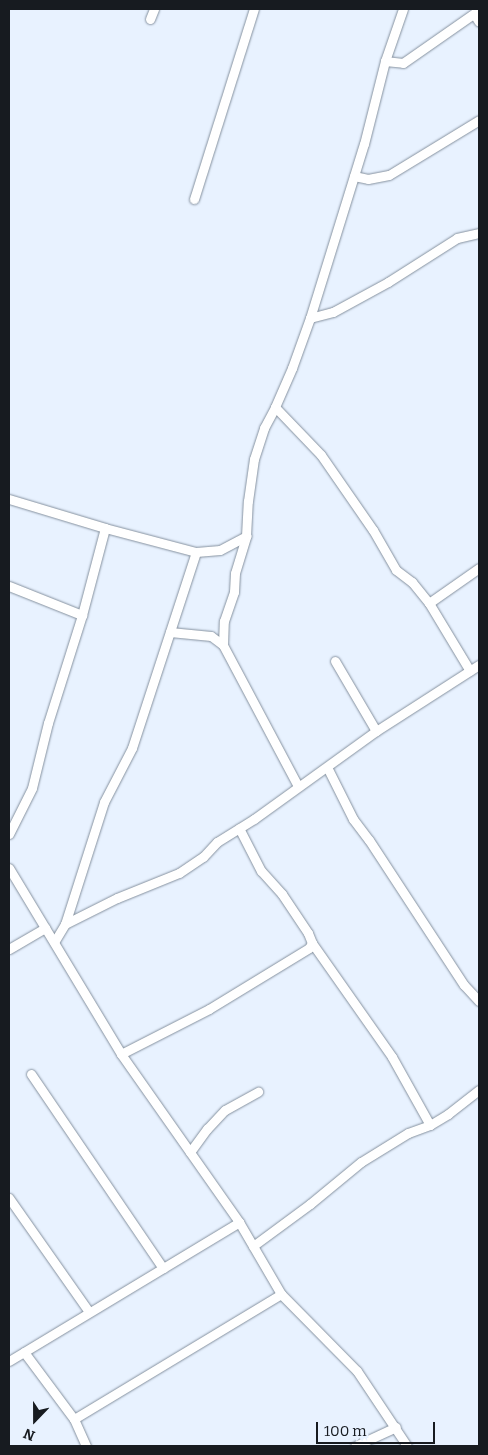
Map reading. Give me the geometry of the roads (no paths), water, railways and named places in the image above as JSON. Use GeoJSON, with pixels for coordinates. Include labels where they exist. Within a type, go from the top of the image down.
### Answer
{"type":"FeatureCollection","features":[{"type":"Feature","properties":{"kind":"street"},"geometry":{"type":"LineString","coordinates":[[150,19],[154,9]]}},
{"type":"Feature","properties":{"kind":"street"},"geometry":{"type":"LineString","coordinates":[[194,199],[254,9]]}},
{"type":"Feature","properties":{"kind":"street"},"geometry":{"type":"LineString","coordinates":[[223,645],[224,621],[234,592],[235,573],[246,536],[248,501],[254,459],[264,428],[275,407],[310,318],[364,144],[385,61],[403,9]]}},
{"type":"Feature","properties":{"kind":"street"},"geometry":{"type":"LineString","coordinates":[[385,61],[403,63],[477,12],[479,22]]}},
{"type":"Feature","properties":{"kind":"street"},"geometry":{"type":"LineString","coordinates":[[354,176],[368,179],[389,175],[479,120]]}},
{"type":"Feature","properties":{"kind":"street"},"geometry":{"type":"LineString","coordinates":[[310,318],[333,312],[388,282],[457,238],[479,233]]}},
{"type":"Feature","properties":{"kind":"street"},"geometry":{"type":"LineString","coordinates":[[275,407],[322,455],[373,530],[396,570],[412,582],[429,603],[470,671]]}},
{"type":"Feature","properties":{"kind":"street"},"geometry":{"type":"LineString","coordinates":[[9,498],[105,528],[196,552],[220,550],[246,536]]}},
{"type":"Feature","properties":{"kind":"street"},"geometry":{"type":"LineString","coordinates":[[9,834],[32,788],[48,723],[82,614],[105,528]]}},
{"type":"Feature","properties":{"kind":"street"},"geometry":{"type":"LineString","coordinates":[[54,942],[65,924],[104,802],[132,748],[196,552]]}},
{"type":"Feature","properties":{"kind":"street"},"geometry":{"type":"LineString","coordinates":[[429,603],[479,568]]}},
{"type":"Feature","properties":{"kind":"street"},"geometry":{"type":"LineString","coordinates":[[9,586],[82,614]]}},
{"type":"Feature","properties":{"kind":"street"},"geometry":{"type":"LineString","coordinates":[[211,636],[224,621]]}},
{"type":"Feature","properties":{"kind":"street"},"geometry":{"type":"LineString","coordinates":[[170,632],[211,636],[223,645],[298,786]]}},
{"type":"Feature","properties":{"kind":"street"},"geometry":{"type":"LineString","coordinates":[[335,661],[376,731]]}},
{"type":"Feature","properties":{"kind":"street"},"geometry":{"type":"LineString","coordinates":[[65,924],[117,898],[179,873],[376,731],[479,665]]}},
{"type":"Feature","properties":{"kind":"street"},"geometry":{"type":"LineString","coordinates":[[327,767],[353,819],[369,840],[464,985],[479,1001]]}},
{"type":"Feature","properties":{"kind":"street"},"geometry":{"type":"LineString","coordinates":[[239,828],[261,870],[282,894],[308,933],[312,943],[392,1057],[430,1125]]}},
{"type":"Feature","properties":{"kind":"street"},"geometry":{"type":"LineString","coordinates":[[9,868],[121,1054],[239,1222],[281,1294],[357,1371],[407,1446]]}},
{"type":"Feature","properties":{"kind":"street"},"geometry":{"type":"LineString","coordinates":[[9,949],[45,928]]}},
{"type":"Feature","properties":{"kind":"street"},"geometry":{"type":"LineString","coordinates":[[121,1054],[209,1009],[309,948],[312,943]]}},
{"type":"Feature","properties":{"kind":"street"},"geometry":{"type":"LineString","coordinates":[[31,1074],[163,1268]]}},
{"type":"Feature","properties":{"kind":"street"},"geometry":{"type":"LineString","coordinates":[[253,1246],[310,1204],[362,1162],[408,1133],[430,1125],[479,1090]]}},
{"type":"Feature","properties":{"kind":"street"},"geometry":{"type":"LineString","coordinates":[[190,1152],[207,1129],[225,1110],[258,1092]]}},
{"type":"Feature","properties":{"kind":"street"},"geometry":{"type":"LineString","coordinates":[[9,1198],[89,1312]]}},
{"type":"Feature","properties":{"kind":"street"},"geometry":{"type":"LineString","coordinates":[[9,1361],[239,1222]]}},
{"type":"Feature","properties":{"kind":"street"},"geometry":{"type":"LineString","coordinates":[[74,1419],[281,1294]]}},
{"type":"Feature","properties":{"kind":"street"},"geometry":{"type":"LineString","coordinates":[[24,1352],[74,1419],[86,1446]]}},
{"type":"Feature","properties":{"kind":"street"},"geometry":{"type":"LineString","coordinates":[[355,1446],[396,1428]]}}]}
